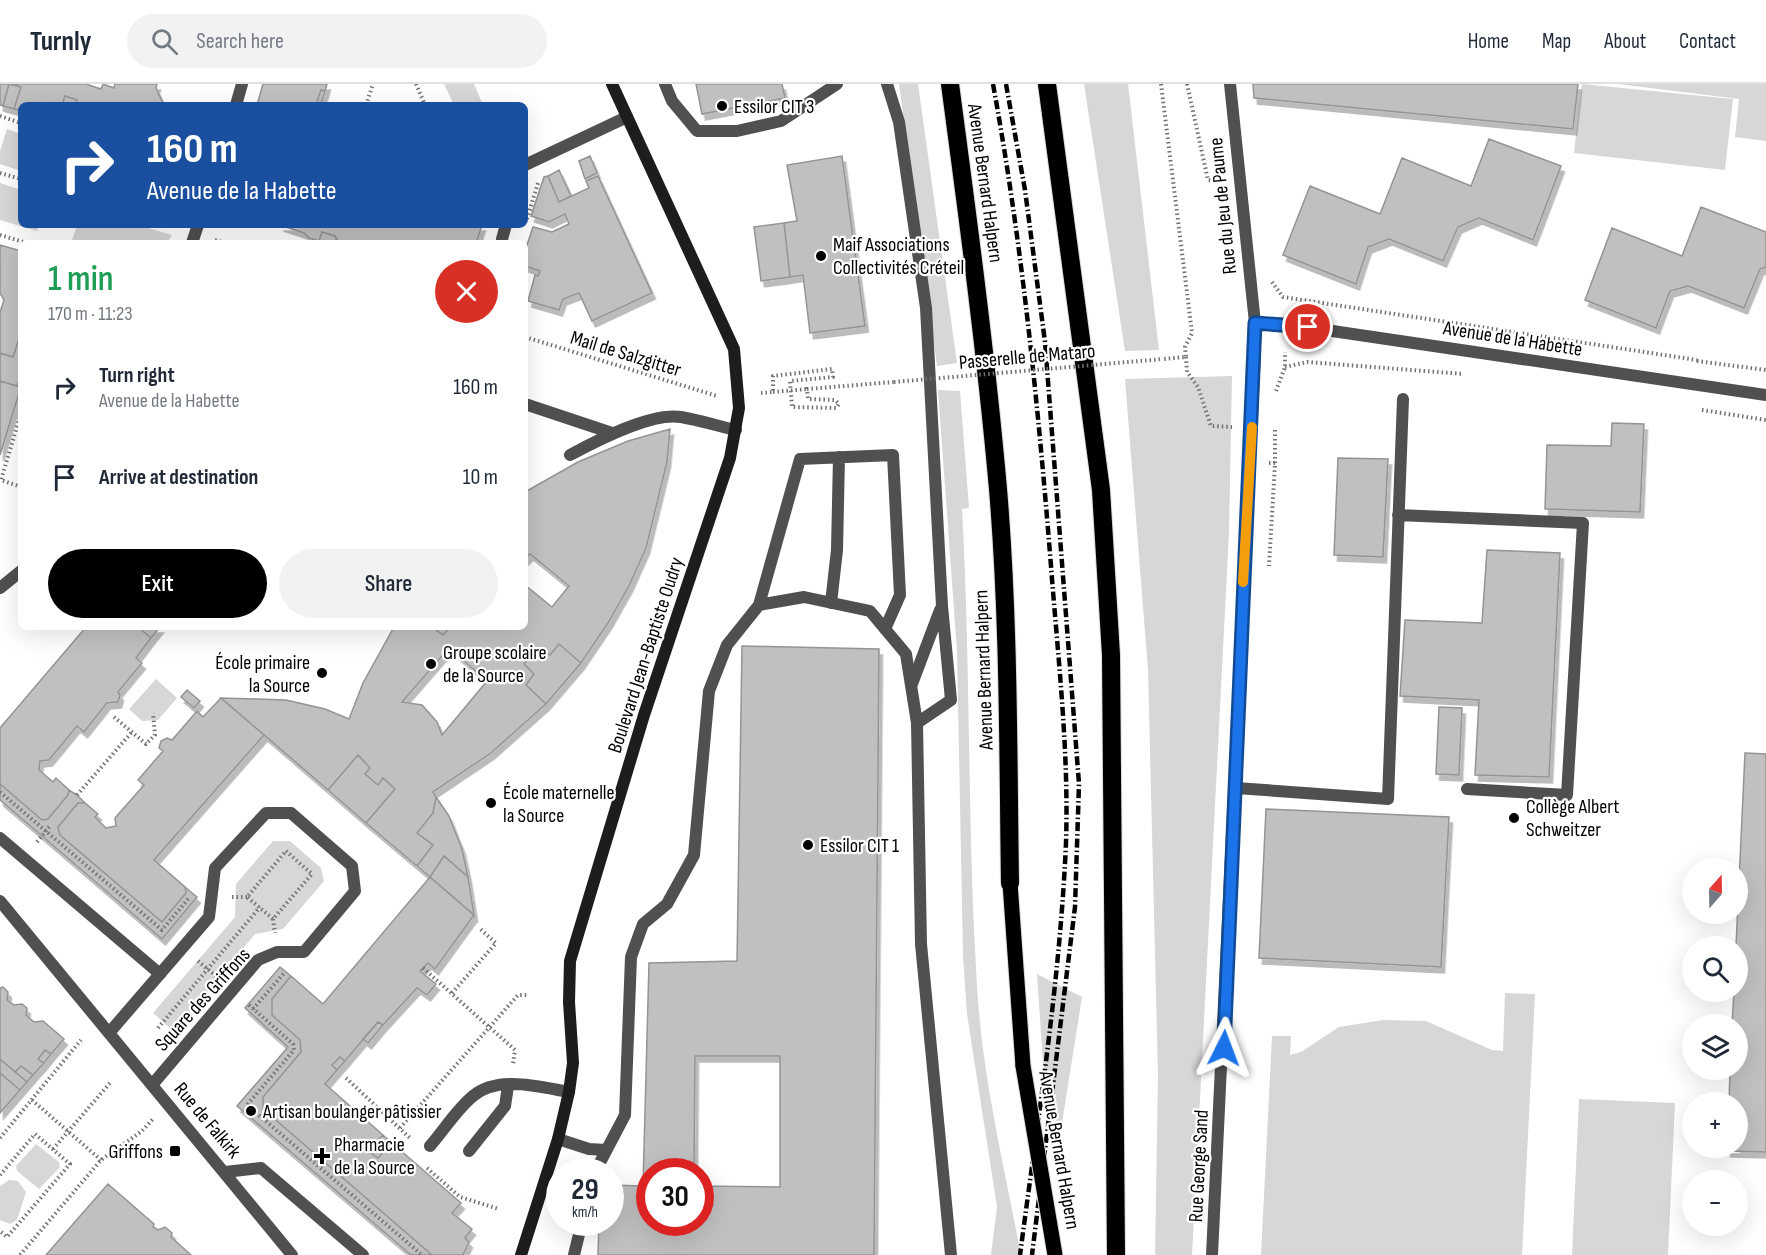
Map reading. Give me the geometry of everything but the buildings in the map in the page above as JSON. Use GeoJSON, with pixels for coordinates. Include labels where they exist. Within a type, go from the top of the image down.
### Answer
{"type":"FeatureCollection","features":[{"type":"Feature","properties":{"kind":"highway","name":"Avenue Bernard Halpern"},"geometry":{"type":"LineString","coordinates":[[950,84],[975,271],[998,492],[1008,718],[1010,883]]}},
{"type":"Feature","properties":{"kind":"highway"},"geometry":{"type":"LineString","coordinates":[[1047,84],[1074,278],[1103,525],[1111,655],[1116,1255]]}},
{"type":"Feature","properties":{"kind":"main road","name":"Avenue Bernard Halpern"},"geometry":{"type":"LineString","coordinates":[[1010,883],[1023,1066],[1055,1255]]}},
{"type":"Feature","properties":{"kind":"street"},"geometry":{"type":"LineString","coordinates":[[237,102],[242,84]]}},
{"type":"Feature","properties":{"kind":"street","name":"Boulevard Jean-Baptiste Oudry"},"geometry":{"type":"LineString","coordinates":[[521,1255],[558,1139],[569,1092],[573,1063],[569,1002],[570,961],[644,716],[730,458],[736,430],[739,394],[734,349],[612,84]]}},
{"type":"Feature","properties":{"kind":"street"},"geometry":{"type":"LineString","coordinates":[[665,84],[672,101],[697,130],[737,131],[781,121],[837,84]]}},
{"type":"Feature","properties":{"kind":"street"},"geometry":{"type":"LineString","coordinates":[[887,84],[899,122],[926,308],[942,606],[951,700],[917,723]]}},
{"type":"Feature","properties":{"kind":"street","name":"Rue du Jeu de Paume"},"geometry":{"type":"LineString","coordinates":[[1230,84],[1255,323]]}},
{"type":"Feature","properties":{"kind":"street"},"geometry":{"type":"LineString","coordinates":[[528,164],[627,117]]}},
{"type":"Feature","properties":{"kind":"street"},"geometry":{"type":"LineString","coordinates":[[502,239],[505,228]]}},
{"type":"Feature","properties":{"kind":"street","name":"Avenue de la Habette"},"geometry":{"type":"LineString","coordinates":[[1255,323],[1285,324],[1766,395]]}},
{"type":"Feature","properties":{"kind":"street","name":"Rue George Sand"},"geometry":{"type":"LineString","coordinates":[[1212,1255],[1236,788],[1255,323]]}},
{"type":"Feature","properties":{"kind":"street"},"geometry":{"type":"LineString","coordinates":[[1236,788],[1388,799],[1403,399]]}},
{"type":"Feature","properties":{"kind":"street"},"geometry":{"type":"LineString","coordinates":[[528,405],[612,433]]}},
{"type":"Feature","properties":{"kind":"street"},"geometry":{"type":"LineString","coordinates":[[570,455],[612,433],[654,420],[679,416],[736,430]]}},
{"type":"Feature","properties":{"kind":"street"},"geometry":{"type":"LineString","coordinates":[[602,1158],[625,1115],[631,957],[643,924],[667,904],[694,855],[709,691],[726,645],[759,605],[800,459],[894,455],[900,595],[885,629]]}},
{"type":"Feature","properties":{"kind":"street"},"geometry":{"type":"LineString","coordinates":[[831,603],[837,550],[839,458]]}},
{"type":"Feature","properties":{"kind":"street"},"geometry":{"type":"LineString","coordinates":[[1398,515],[1583,523],[1567,795],[1467,789]]}},
{"type":"Feature","properties":{"kind":"street"},"geometry":{"type":"LineString","coordinates":[[0,588],[18,573]]}},
{"type":"Feature","properties":{"kind":"street"},"geometry":{"type":"LineString","coordinates":[[759,605],[804,597],[870,611],[906,654],[917,723],[921,944],[951,1255]]}},
{"type":"Feature","properties":{"kind":"street"},"geometry":{"type":"LineString","coordinates":[[912,684],[942,606]]}},
{"type":"Feature","properties":{"kind":"street","name":"Square des Griffons"},"geometry":{"type":"LineString","coordinates":[[109,1033],[209,917],[215,868],[266,813],[291,813],[352,866],[355,891],[304,952],[277,952],[258,960],[152,1085]]}},
{"type":"Feature","properties":{"kind":"street"},"geometry":{"type":"LineString","coordinates":[[0,838],[160,974]]}},
{"type":"Feature","properties":{"kind":"street","name":"Rue de Falkirk"},"geometry":{"type":"LineString","coordinates":[[0,901],[292,1255]]}},
{"type":"Feature","properties":{"kind":"street"},"geometry":{"type":"LineString","coordinates":[[430,1146],[473,1096],[492,1085],[569,1092]]}},
{"type":"Feature","properties":{"kind":"street"},"geometry":{"type":"LineString","coordinates":[[469,1151],[505,1106],[508,1086]]}},
{"type":"Feature","properties":{"kind":"street"},"geometry":{"type":"LineString","coordinates":[[558,1139],[589,1149],[606,1150]]}},
{"type":"Feature","properties":{"kind":"street"},"geometry":{"type":"LineString","coordinates":[[225,1172],[261,1168],[363,1255]]}},
{"type":"Feature","properties":{"kind":"street"},"geometry":{"type":"LineString","coordinates":[[574,1255],[579,1236]]}},
{"type":"Feature","properties":{"kind":"path"},"geometry":{"type":"LineString","coordinates":[[367,102],[373,84]]}},
{"type":"Feature","properties":{"kind":"path"},"geometry":{"type":"LineString","coordinates":[[416,84],[424,102]]}},
{"type":"Feature","properties":{"kind":"path"},"geometry":{"type":"LineString","coordinates":[[1161,84],[1192,333],[1185,347],[1187,372],[1198,387],[1211,426],[1229,426]]}},
{"type":"Feature","properties":{"kind":"path"},"geometry":{"type":"LineString","coordinates":[[1187,84],[1208,180],[1220,181]]}},
{"type":"Feature","properties":{"kind":"path"},"geometry":{"type":"LineString","coordinates":[[0,116],[18,122]]}},
{"type":"Feature","properties":{"kind":"path"},"geometry":{"type":"LineString","coordinates":[[528,216],[541,172]]}},
{"type":"Feature","properties":{"kind":"path"},"geometry":{"type":"LineString","coordinates":[[0,173],[18,178]]}},
{"type":"Feature","properties":{"kind":"path"},"geometry":{"type":"LineString","coordinates":[[0,235],[18,240]]}},
{"type":"Feature","properties":{"kind":"path"},"geometry":{"type":"LineString","coordinates":[[1283,297],[1697,360]]}},
{"type":"Feature","properties":{"kind":"path","name":"Mail de Salzgitter"},"geometry":{"type":"LineString","coordinates":[[528,338],[718,396]]}},
{"type":"Feature","properties":{"kind":"path"},"geometry":{"type":"LineString","coordinates":[[1275,393],[1285,367],[1285,352]]}},
{"type":"Feature","properties":{"kind":"path","name":"Passerelle de Mataro"},"geometry":{"type":"LineString","coordinates":[[761,393],[1186,357]]}},
{"type":"Feature","properties":{"kind":"path"},"geometry":{"type":"LineString","coordinates":[[1285,367],[1307,362],[1471,375]]}},
{"type":"Feature","properties":{"kind":"path"},"geometry":{"type":"LineString","coordinates":[[772,392],[773,376],[832,369],[833,377],[790,381],[792,407],[836,408],[838,405],[835,400],[808,399],[807,389]]}},
{"type":"Feature","properties":{"kind":"path"},"geometry":{"type":"LineString","coordinates":[[1275,417],[1275,463]]}},
{"type":"Feature","properties":{"kind":"path"},"geometry":{"type":"LineString","coordinates":[[18,423],[1,480],[18,486]]}},
{"type":"Feature","properties":{"kind":"path"},"geometry":{"type":"LineString","coordinates":[[114,717],[146,744],[155,735],[153,713]]}},
{"type":"Feature","properties":{"kind":"path"},"geometry":{"type":"LineString","coordinates":[[77,795],[132,732]]}},
{"type":"Feature","properties":{"kind":"path"},"geometry":{"type":"LineString","coordinates":[[0,792],[164,932],[193,894]]}},
{"type":"Feature","properties":{"kind":"path"},"geometry":{"type":"LineString","coordinates":[[36,843],[50,826]]}},
{"type":"Feature","properties":{"kind":"path"},"geometry":{"type":"LineString","coordinates":[[225,897],[247,897],[273,919],[312,874],[286,851],[247,897]]}},
{"type":"Feature","properties":{"kind":"path"},"geometry":{"type":"LineString","coordinates":[[158,1028],[260,908]]}},
{"type":"Feature","properties":{"kind":"path"},"geometry":{"type":"LineString","coordinates":[[452,993],[496,943],[478,928]]}},
{"type":"Feature","properties":{"kind":"path"},"geometry":{"type":"LineString","coordinates":[[196,958],[221,980]]}},
{"type":"Feature","properties":{"kind":"path"},"geometry":{"type":"LineString","coordinates":[[423,968],[515,1050],[508,1086]]}},
{"type":"Feature","properties":{"kind":"path"},"geometry":{"type":"LineString","coordinates":[[253,1009],[285,972]]}},
{"type":"Feature","properties":{"kind":"path"},"geometry":{"type":"LineString","coordinates":[[400,1128],[518,996],[528,995]]}},
{"type":"Feature","properties":{"kind":"path"},"geometry":{"type":"LineString","coordinates":[[247,1105],[294,1050],[293,1044],[248,1004]]}},
{"type":"Feature","properties":{"kind":"path"},"geometry":{"type":"LineString","coordinates":[[0,1138],[81,1040]]}},
{"type":"Feature","properties":{"kind":"path"},"geometry":{"type":"LineString","coordinates":[[53,1149],[110,1083]]}},
{"type":"Feature","properties":{"kind":"path"},"geometry":{"type":"LineString","coordinates":[[32,1100],[101,1160]]}},
{"type":"Feature","properties":{"kind":"path"},"geometry":{"type":"LineString","coordinates":[[242,1100],[422,1255]]}},
{"type":"Feature","properties":{"kind":"path"},"geometry":{"type":"LineString","coordinates":[[20,1255],[101,1160],[142,1131],[156,1116]]}},
{"type":"Feature","properties":{"kind":"path"},"geometry":{"type":"LineString","coordinates":[[0,1175],[35,1134],[70,1164],[7,1237],[0,1231]]}},
{"type":"Feature","properties":{"kind":"shaded area"},"geometry":{"type":"Polygon","coordinates":[[[444,84],[474,84],[482,102],[453,102],[444,84]]]}},
{"type":"Feature","properties":{"kind":"shaded area"},"geometry":{"type":"Polygon","coordinates":[[[899,84],[918,84],[957,363],[937,366],[899,84]]]}},
{"type":"Feature","properties":{"kind":"shaded area"},"geometry":{"type":"Polygon","coordinates":[[[1084,84],[1128,84],[1159,350],[1125,351],[1084,84]]]}},
{"type":"Feature","properties":{"kind":"shaded area"},"geometry":{"type":"Polygon","coordinates":[[[1582,84],[1733,99],[1725,170],[1574,153],[1582,84]]]}},
{"type":"Feature","properties":{"kind":"shaded area"},"geometry":{"type":"Polygon","coordinates":[[[1618,84],[1766,84],[1766,141],[1735,137],[1739,99],[1618,84]]]}},
{"type":"Feature","properties":{"kind":"shaded area"},"geometry":{"type":"Polygon","coordinates":[[[7,129],[18,133],[18,170],[0,164],[0,151],[7,129]]]}},
{"type":"Feature","properties":{"kind":"shaded area"},"geometry":{"type":"Polygon","coordinates":[[[0,183],[18,189],[18,225],[0,220],[0,183]]]}},
{"type":"Feature","properties":{"kind":"shaded area"},"geometry":{"type":"Polygon","coordinates":[[[76,228],[148,228],[172,235],[169,240],[72,240],[76,228]]]}},
{"type":"Feature","properties":{"kind":"shaded area"},"geometry":{"type":"Polygon","coordinates":[[[1232,376],[1229,532],[1192,1255],[1155,1255],[1158,1075],[1148,670],[1125,379],[1232,376]]]}},
{"type":"Feature","properties":{"kind":"shaded area"},"geometry":{"type":"Polygon","coordinates":[[[938,390],[960,391],[969,508],[962,509],[977,986],[989,1087],[1021,1255],[991,1255],[997,1207],[967,1014],[963,956],[957,651],[938,390]]]}},
{"type":"Feature","properties":{"kind":"shaded area"},"geometry":{"type":"Polygon","coordinates":[[[156,679],[177,698],[158,720],[142,721],[129,709],[156,679]]]}},
{"type":"Feature","properties":{"kind":"shaded area"},"geometry":{"type":"Polygon","coordinates":[[[273,841],[290,841],[321,868],[324,881],[283,929],[255,934],[174,1032],[153,1013],[235,917],[236,884],[273,841]]]}},
{"type":"Feature","properties":{"kind":"shaded area"},"geometry":{"type":"Polygon","coordinates":[[[1037,974],[1082,997],[1060,1136],[1043,1063],[1037,974]]]}},
{"type":"Feature","properties":{"kind":"shaded area"},"geometry":{"type":"Polygon","coordinates":[[[1505,993],[1535,994],[1522,1255],[1261,1255],[1272,1036],[1291,1036],[1290,1055],[1301,1052],[1339,1027],[1383,1020],[1426,1021],[1492,1050],[1503,1051],[1505,993]]]}},
{"type":"Feature","properties":{"kind":"shaded area"},"geometry":{"type":"Polygon","coordinates":[[[1579,1099],[1675,1103],[1668,1255],[1572,1255],[1579,1099]]]}},
{"type":"Feature","properties":{"kind":"shaded area"},"geometry":{"type":"Polygon","coordinates":[[[36,1144],[59,1162],[60,1167],[39,1189],[17,1171],[16,1166],[36,1144]]]}},
{"type":"Feature","properties":{"kind":"shaded area"},"geometry":{"type":"Polygon","coordinates":[[[9,1180],[18,1181],[26,1192],[17,1220],[10,1224],[0,1220],[0,1186],[9,1180]]]}},
{"type":"Feature","properties":{"kind":"railway"},"geometry":{"type":"LineString","coordinates":[[993,84],[1021,264],[1035,384],[1060,670],[1067,808],[1059,946],[1048,1049],[1020,1255]]}},
{"type":"Feature","properties":{"kind":"railway"},"geometry":{"type":"LineString","coordinates":[[1006,84],[1025,190],[1045,342],[1079,784],[1075,907],[1032,1255]]}},
{"type":"Feature","properties":{"kind":"slow traffic"},"geometry":{"type":"LineString","coordinates":[[1243,582],[1252,427]]}},
{"type":"Feature","properties":{"kind":"place","name":"Essilor CIT 3"},"geometry":{"type":"Point","coordinates":[722,106]}},
{"type":"Feature","properties":{"kind":"place","name":"Maif Associations Collectivités Créteil"},"geometry":{"type":"Point","coordinates":[821,256]}},
{"type":"Feature","properties":{"kind":"place","name":"Groupe scolaire de la Source"},"geometry":{"type":"Point","coordinates":[431,664]}},
{"type":"Feature","properties":{"kind":"place","name":"École primaire la Source"},"geometry":{"type":"Point","coordinates":[322,673]}},
{"type":"Feature","properties":{"kind":"place","name":"École maternelle la Source"},"geometry":{"type":"Point","coordinates":[491,803]}},
{"type":"Feature","properties":{"kind":"place","name":"Collège Albert Schweitzer"},"geometry":{"type":"Point","coordinates":[1514,818]}},
{"type":"Feature","properties":{"kind":"place","name":"Essilor CIT 1"},"geometry":{"type":"Point","coordinates":[808,845]}},
{"type":"Feature","properties":{"kind":"place","name":"Artisan boulanger pâtissier"},"geometry":{"type":"Point","coordinates":[251,1111]}},
{"type":"Feature","properties":{"kind":"place","name":"Griffons"},"geometry":{"type":"Point","coordinates":[175,1151]}},
{"type":"Feature","properties":{"kind":"place","name":"Pharmacie de la Source"},"geometry":{"type":"Point","coordinates":[322,1156]}},
{"type":"Feature","properties":{"kind":"route"},"geometry":{"type":"LineString","coordinates":[[1224,1048],[1255,323],[1308,327]]}}]}
